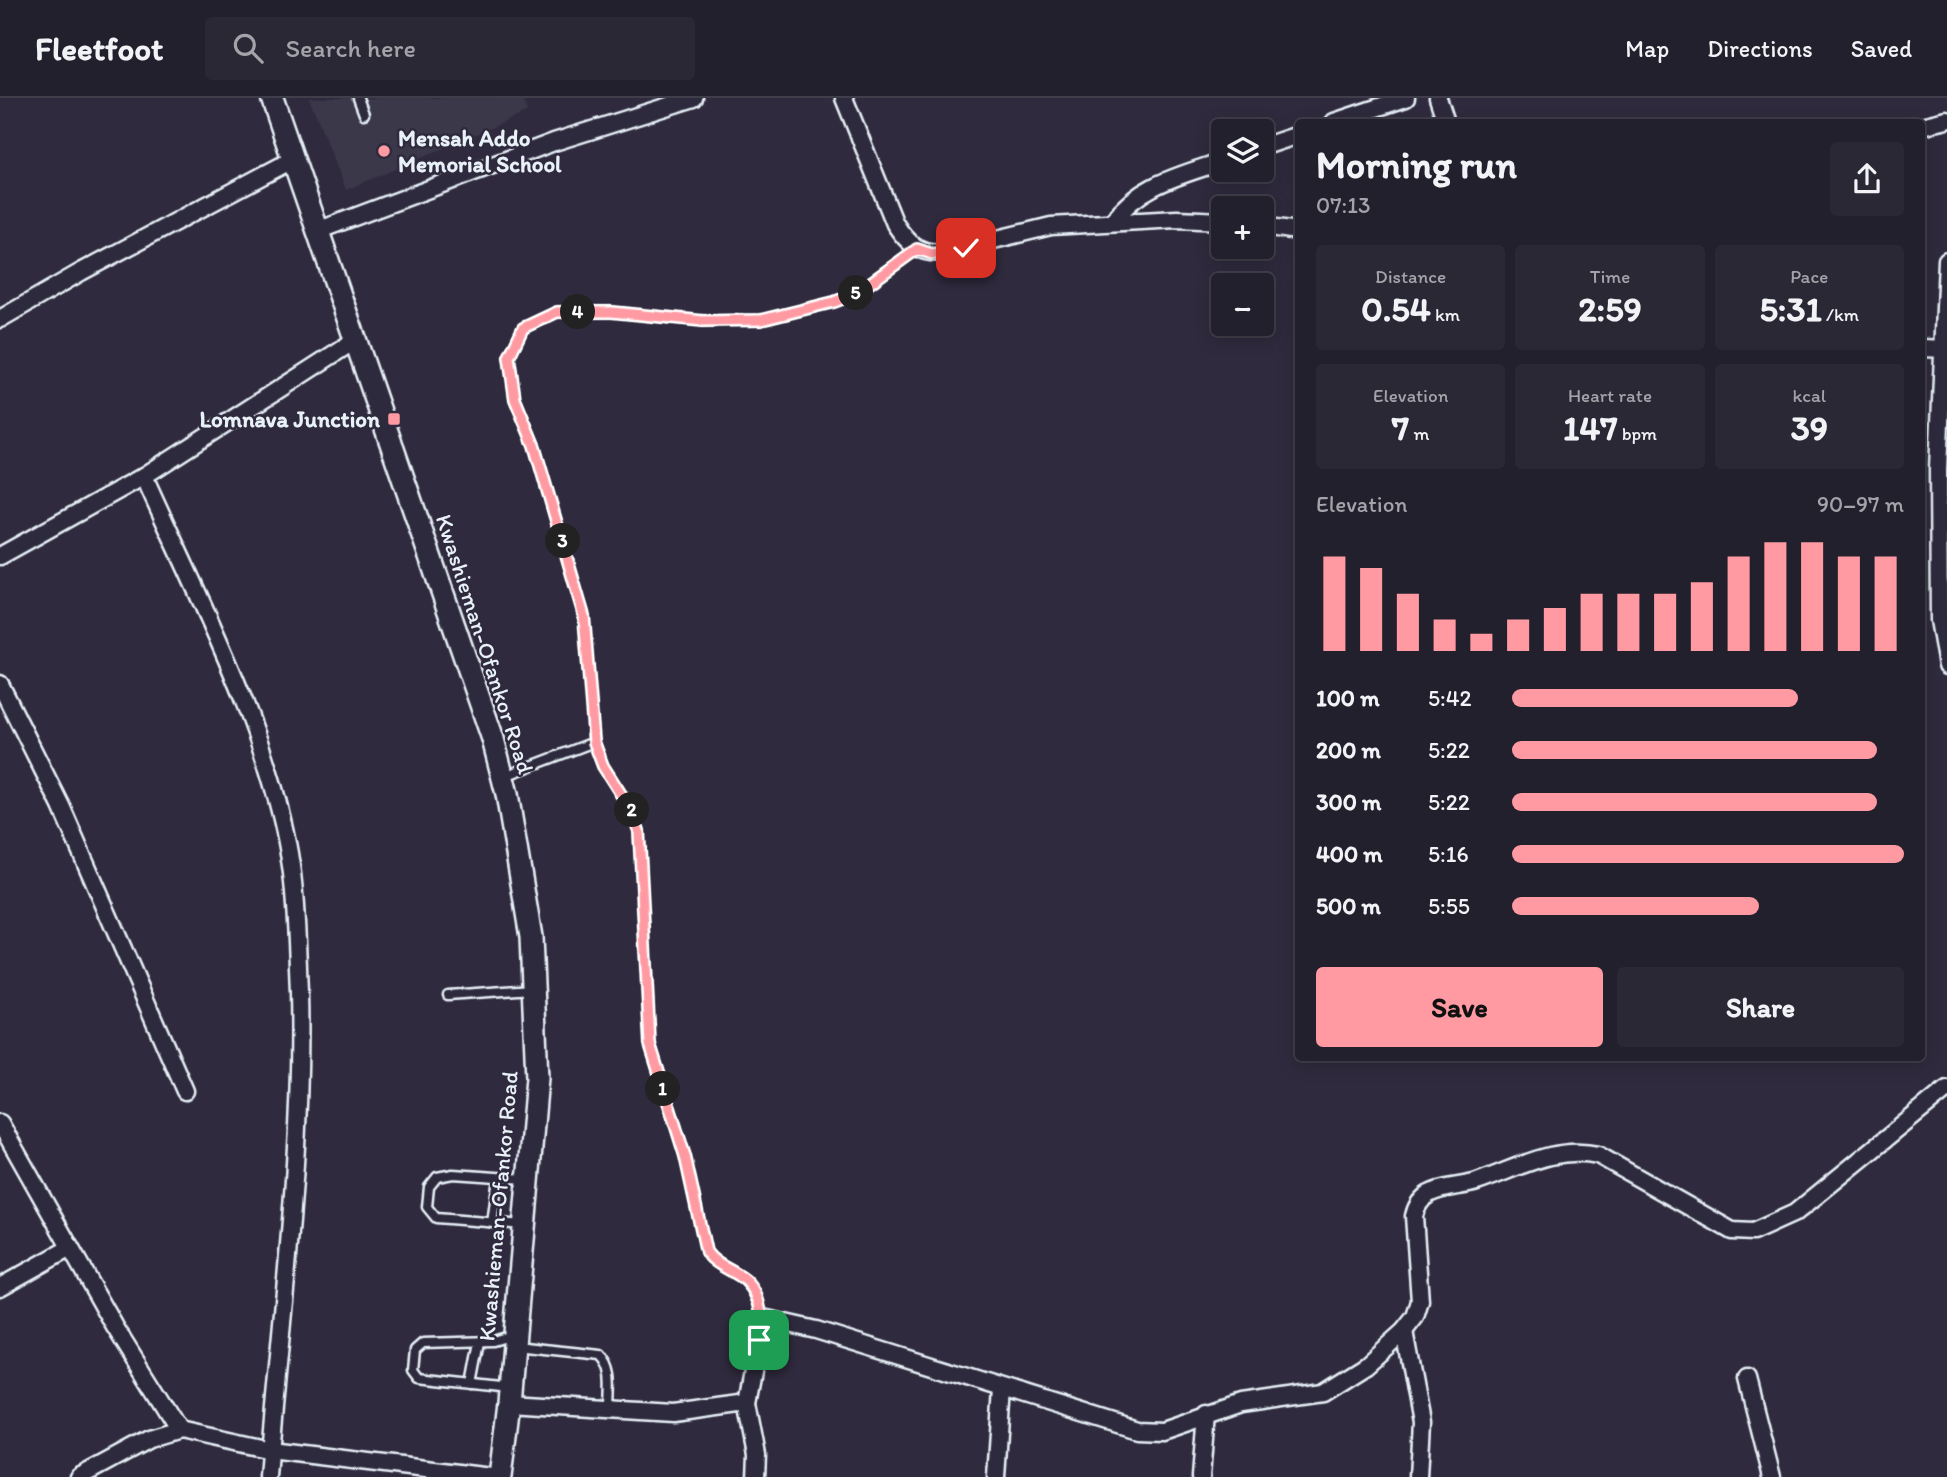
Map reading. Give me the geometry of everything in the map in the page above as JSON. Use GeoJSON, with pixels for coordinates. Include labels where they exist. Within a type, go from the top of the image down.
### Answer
{"type":"FeatureCollection","features":[{"type":"Feature","properties":{"kind":"main road","name":"Kwashieman-Ofankor Road"},"geometry":{"type":"LineString","coordinates":[[272,98],[485,717],[502,777],[531,937],[537,1078],[512,1340],[510,1396],[500,1477]]}},
{"type":"Feature","properties":{"kind":"street"},"geometry":{"type":"LineString","coordinates":[[317,231],[554,142],[694,98]]}},
{"type":"Feature","properties":{"kind":"street"},"geometry":{"type":"LineString","coordinates":[[845,98],[895,224],[905,239],[917,249],[932,254],[1018,232],[1113,222],[1211,221]]}},
{"type":"Feature","properties":{"kind":"street"},"geometry":{"type":"LineString","coordinates":[[1343,119],[1406,98]]}},
{"type":"Feature","properties":{"kind":"street"},"geometry":{"type":"LineString","coordinates":[[1438,98],[1445,119]]}},
{"type":"Feature","properties":{"kind":"street"},"geometry":{"type":"LineString","coordinates":[[1925,125],[1947,120]]}},
{"type":"Feature","properties":{"kind":"street"},"geometry":{"type":"LineString","coordinates":[[1274,143],[1295,136]]}},
{"type":"Feature","properties":{"kind":"street"},"geometry":{"type":"LineString","coordinates":[[0,319],[81,272],[292,160]]}},
{"type":"Feature","properties":{"kind":"street"},"geometry":{"type":"LineString","coordinates":[[1113,222],[1124,207],[1149,188],[1211,165]]}},
{"type":"Feature","properties":{"kind":"street"},"geometry":{"type":"LineString","coordinates":[[1274,228],[1295,231]]}},
{"type":"Feature","properties":{"kind":"street"},"geometry":{"type":"LineString","coordinates":[[1947,261],[1938,470],[1939,620],[1947,666]]}},
{"type":"Feature","properties":{"kind":"street"},"geometry":{"type":"LineString","coordinates":[[0,556],[144,476],[354,341]]}},
{"type":"Feature","properties":{"kind":"street"},"geometry":{"type":"LineString","coordinates":[[1925,348],[1944,349]]}},
{"type":"Feature","properties":{"kind":"street"},"geometry":{"type":"LineString","coordinates":[[144,476],[250,721],[275,797],[291,864],[297,935],[301,1072],[292,1236],[268,1477]]}},
{"type":"Feature","properties":{"kind":"street"},"geometry":{"type":"LineString","coordinates":[[0,684],[61,806],[185,1091]]}},
{"type":"Feature","properties":{"kind":"street"},"geometry":{"type":"LineString","coordinates":[[756,1477],[757,1455],[747,1403],[763,1318],[840,1338],[1150,1432],[1169,1429],[1241,1404],[1323,1392],[1366,1365],[1404,1331],[1415,1317],[1420,1301],[1416,1210],[1427,1196],[1436,1190],[1474,1183],[1545,1157],[1585,1152],[1598,1155],[1724,1227],[1753,1232],[1795,1213],[1947,1089]]}},
{"type":"Feature","properties":{"kind":"street"},"geometry":{"type":"LineString","coordinates":[[0,1123],[69,1248],[179,1430]]}},
{"type":"Feature","properties":{"kind":"street"},"geometry":{"type":"LineString","coordinates":[[0,1287],[69,1248]]}},
{"type":"Feature","properties":{"kind":"street"},"geometry":{"type":"LineString","coordinates":[[1404,1331],[1422,1423],[1418,1477]]}},
{"type":"Feature","properties":{"kind":"street"},"geometry":{"type":"LineString","coordinates":[[1747,1379],[1772,1477]]}},
{"type":"Feature","properties":{"kind":"street"},"geometry":{"type":"LineString","coordinates":[[996,1477],[1002,1389]]}},
{"type":"Feature","properties":{"kind":"street"},"geometry":{"type":"LineString","coordinates":[[510,1396],[611,1409],[673,1413],[747,1403]]}},
{"type":"Feature","properties":{"kind":"street"},"geometry":{"type":"LineString","coordinates":[[1200,1477],[1206,1415]]}},
{"type":"Feature","properties":{"kind":"street"},"geometry":{"type":"LineString","coordinates":[[79,1477],[149,1440],[179,1430],[270,1450],[491,1477]]}},
{"type":"Feature","properties":{"kind":"lane"},"geometry":{"type":"LineString","coordinates":[[358,98],[364,114]]}},
{"type":"Feature","properties":{"kind":"lane"},"geometry":{"type":"LineString","coordinates":[[763,1318],[755,1292],[741,1276],[714,1262],[706,1252],[685,1156],[650,1044],[639,831],[631,810],[603,766],[594,742],[589,645],[581,603],[534,445],[515,399],[509,357],[523,328],[557,312],[612,312],[703,321],[761,320],[834,302],[855,294],[917,249]]}},
{"type":"Feature","properties":{"kind":"lane"},"geometry":{"type":"LineString","coordinates":[[502,777],[594,742]]}},
{"type":"Feature","properties":{"kind":"lane"},"geometry":{"type":"LineString","coordinates":[[448,995],[533,989]]}},
{"type":"Feature","properties":{"kind":"lane"},"geometry":{"type":"LineString","coordinates":[[524,1225],[436,1218],[427,1207],[429,1187],[437,1177],[453,1174],[529,1179]]}},
{"type":"Feature","properties":{"kind":"lane"},"geometry":{"type":"LineString","coordinates":[[492,1223],[498,1178]]}},
{"type":"Feature","properties":{"kind":"lane"},"geometry":{"type":"LineString","coordinates":[[510,1396],[472,1384],[419,1378],[413,1370],[415,1350],[423,1343],[512,1340],[601,1355],[609,1363],[611,1409]]}},
{"type":"Feature","properties":{"kind":"lane"},"geometry":{"type":"LineString","coordinates":[[472,1384],[480,1342]]}},
{"type":"Feature","properties":{"kind":"shaded area","name":"Mensah Addo Memorial School"},"geometry":{"type":"Polygon","coordinates":[[[309,98],[521,98],[528,112],[346,190],[309,98]]]}},
{"type":"Feature","properties":{"kind":"place","name":"Mensah Addo Memorial School"},"geometry":{"type":"Point","coordinates":[384,151]}},
{"type":"Feature","properties":{"kind":"place","name":"Lomnava Junction"},"geometry":{"type":"Point","coordinates":[394,419]}},
{"type":"Feature","properties":{"kind":"route"},"geometry":{"type":"LineString","coordinates":[[759,1340],[763,1318],[755,1292],[741,1276],[714,1262],[706,1252],[685,1156],[654,1063],[650,1044],[639,831],[620,790],[603,766],[594,742],[589,645],[584,616],[534,445],[515,399],[509,357],[523,328],[557,312],[612,312],[703,321],[761,320],[803,311],[855,294],[917,249],[932,254],[966,248]]}}]}
